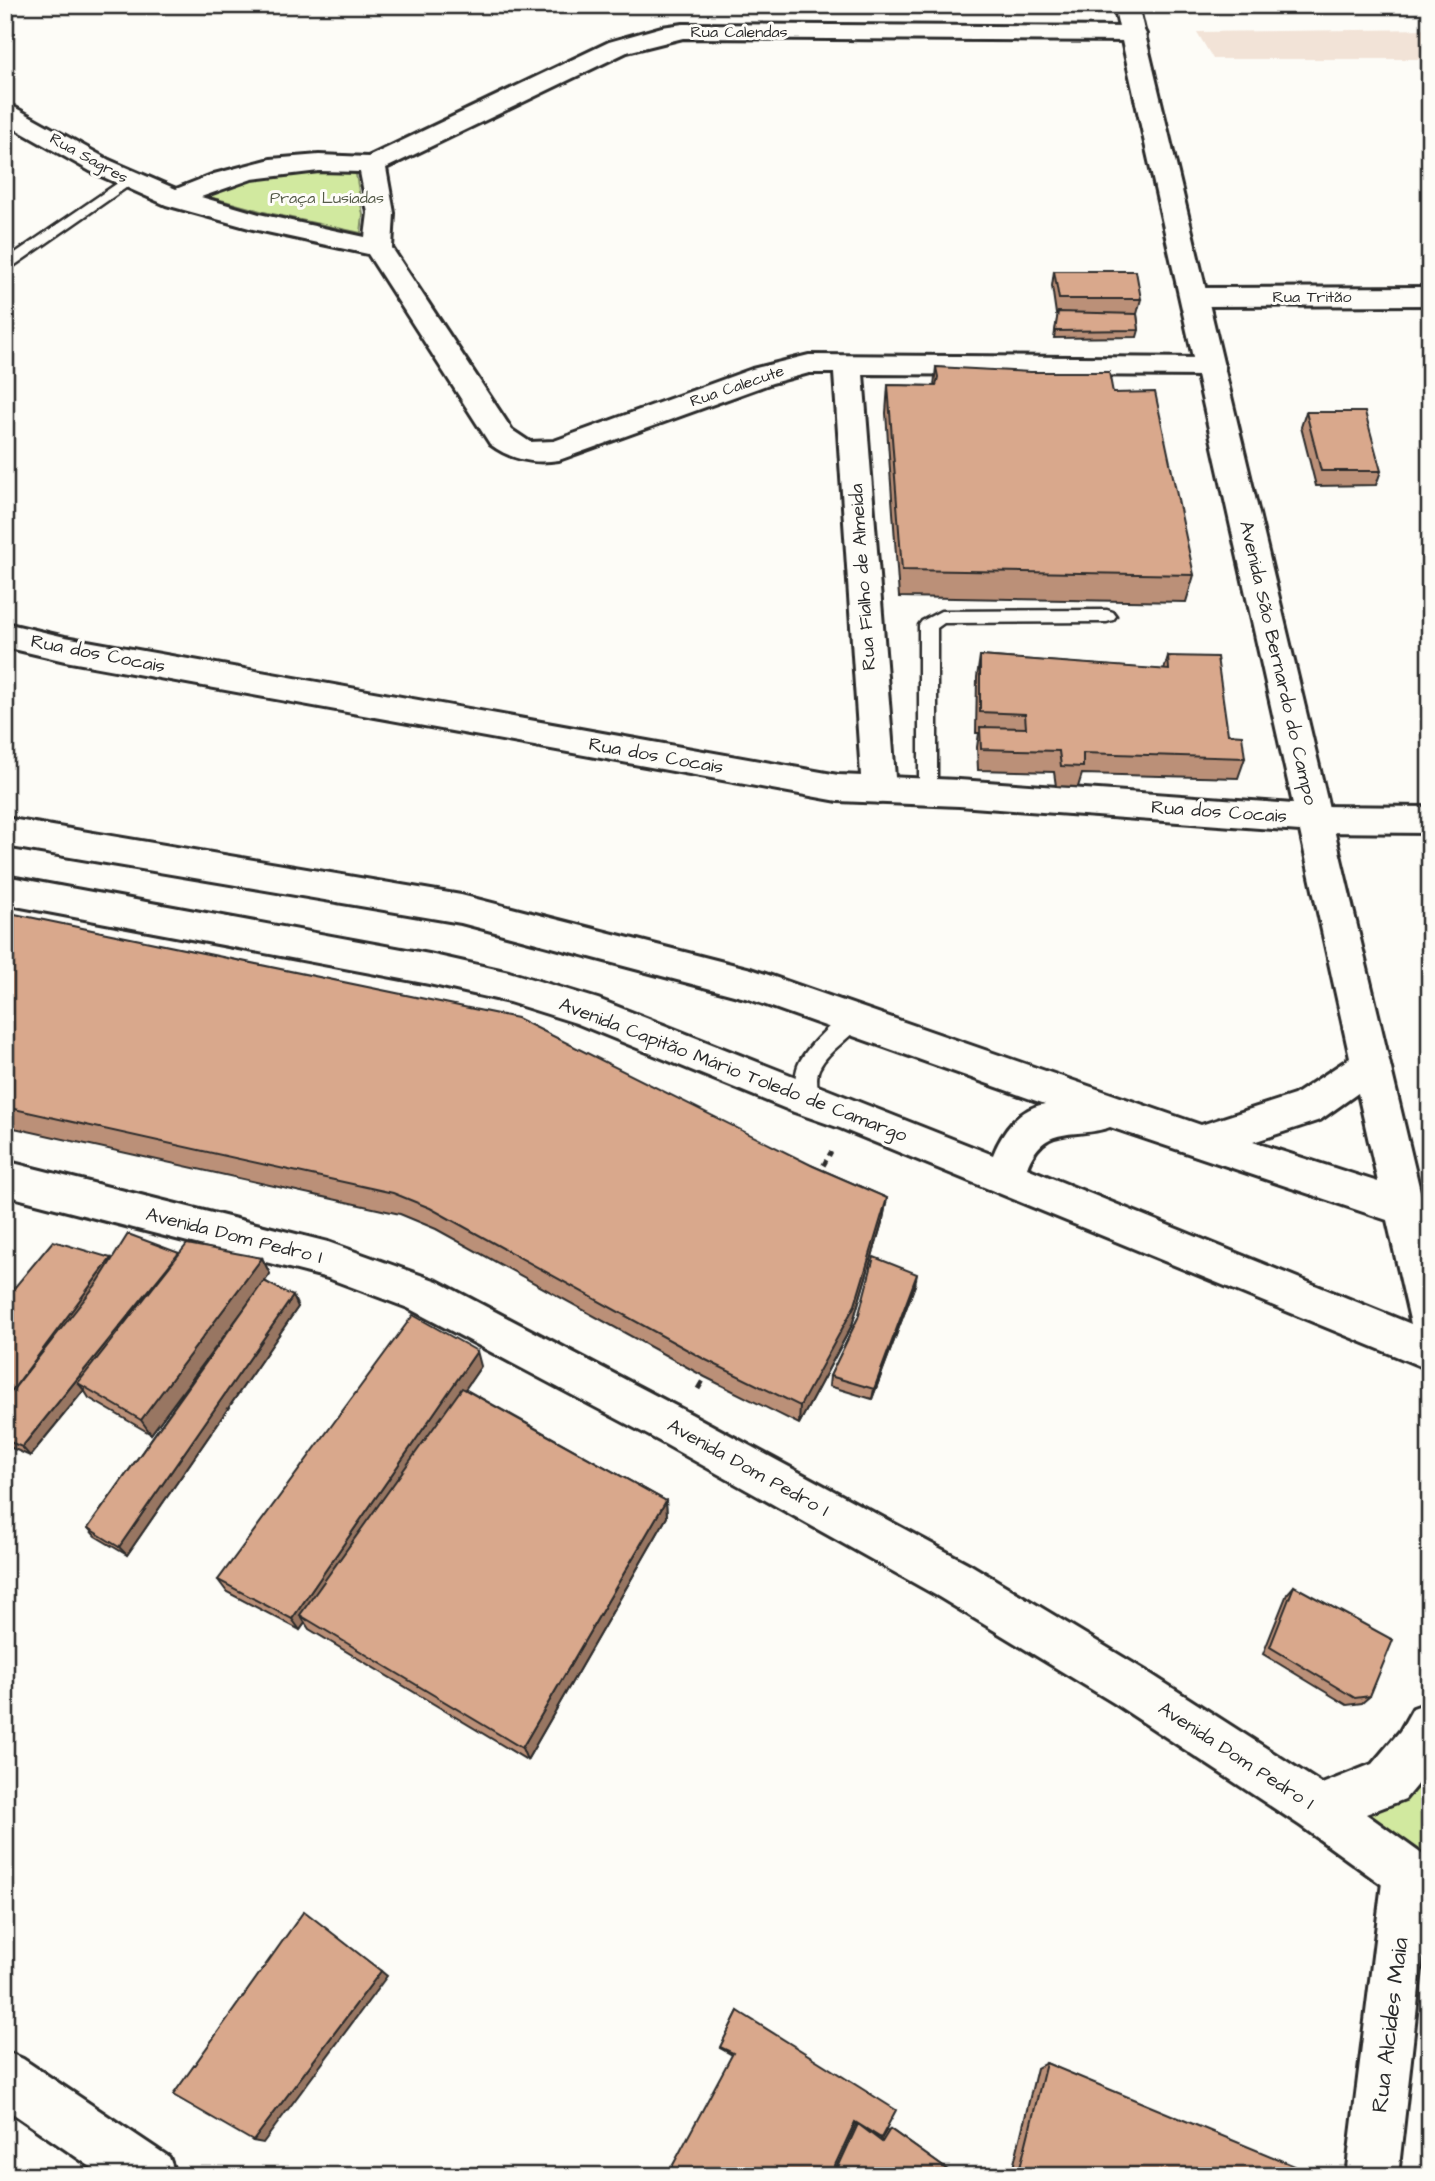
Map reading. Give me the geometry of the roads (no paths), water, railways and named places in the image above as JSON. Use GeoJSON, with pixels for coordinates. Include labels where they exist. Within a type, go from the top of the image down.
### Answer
{"type":"FeatureCollection","features":[{"type":"Feature","properties":{"kind":"main road","name":"Avenida São Bernardo do Campo"},"geometry":{"type":"LineString","coordinates":[[1126,5],[1135,34],[1371,1064],[1417,1212],[1430,1320]]}},
{"type":"Feature","properties":{"kind":"main road","name":"Rua Calendas"},"geometry":{"type":"LineString","coordinates":[[372,165],[618,47],[662,34],[697,31],[1135,34]]}},
{"type":"Feature","properties":{"kind":"main road","name":"Rua Sagres"},"geometry":{"type":"LineString","coordinates":[[5,112],[128,180],[175,199]]}},
{"type":"Feature","properties":{"kind":"main road"},"geometry":{"type":"LineString","coordinates":[[5,137],[30,125]]}},
{"type":"Feature","properties":{"kind":"main road"},"geometry":{"type":"LineString","coordinates":[[331,161],[372,165],[381,213],[378,248],[259,223],[175,199],[210,182],[249,170],[290,163],[331,161]]}},
{"type":"Feature","properties":{"kind":"main road","name":"Rua Calecute"},"geometry":{"type":"LineString","coordinates":[[378,248],[501,437],[511,447],[526,453],[559,450],[792,367],[809,364],[1211,367]]}},
{"type":"Feature","properties":{"kind":"main road","name":"Rua Tritão"},"geometry":{"type":"LineString","coordinates":[[1195,297],[1430,296]]}},
{"type":"Feature","properties":{"kind":"main road","name":"Rua Fialho de Almeida"},"geometry":{"type":"LineString","coordinates":[[848,365],[879,790]]}},
{"type":"Feature","properties":{"kind":"main road","name":"Rua dos Cocais"},"geometry":{"type":"LineString","coordinates":[[5,635],[65,649],[838,788],[1313,819],[1430,820]]}},
{"type":"Feature","properties":{"kind":"main road"},"geometry":{"type":"LineString","coordinates":[[5,832],[461,909],[751,984],[1201,1142],[1417,1212]]}},
{"type":"Feature","properties":{"kind":"main road","name":"Avenida Capitão Mário Toledo de Camargo"},"geometry":{"type":"LineString","coordinates":[[5,890],[429,969],[509,987],[584,1010],[852,1115],[1430,1351]]}},
{"type":"Feature","properties":{"kind":"main road"},"geometry":{"type":"LineString","coordinates":[[1201,1142],[1306,1108],[1371,1064]]}},
{"type":"Feature","properties":{"kind":"main road"},"geometry":{"type":"LineString","coordinates":[[1004,1177],[1016,1146],[1040,1121],[1118,1113]]}},
{"type":"Feature","properties":{"kind":"main road","name":"Avenida Dom Pedro I"},"geometry":{"type":"LineString","coordinates":[[5,1178],[328,1260],[422,1294],[676,1428],[955,1581],[1130,1687],[1318,1810],[1419,1882]]}},
{"type":"Feature","properties":{"kind":"main road"},"geometry":{"type":"LineString","coordinates":[[1318,1810],[1388,1782],[1417,1748],[1430,1725]]}},
{"type":"Feature","properties":{"kind":"main road","name":"Rua Alcides Maia"},"geometry":{"type":"LineString","coordinates":[[1372,2176],[1419,1882]]}},
{"type":"Feature","properties":{"kind":"main road"},"geometry":{"type":"LineString","coordinates":[[5,2077],[150,2176]]}},
{"type":"Feature","properties":{"kind":"lane"},"geometry":{"type":"LineString","coordinates":[[5,267],[128,180]]}},
{"type":"Feature","properties":{"kind":"lane"},"geometry":{"type":"LineString","coordinates":[[928,792],[928,625],[941,617],[1107,616]]}},
{"type":"Feature","properties":{"kind":"lane"},"geometry":{"type":"LineString","coordinates":[[808,1100],[807,1069],[824,1045],[853,1019]]}},
{"type":"Feature","properties":{"kind":"park label","name":"Praça Lusíadas"},"geometry":{"type":"Point","coordinates":[327,198]}}]}
